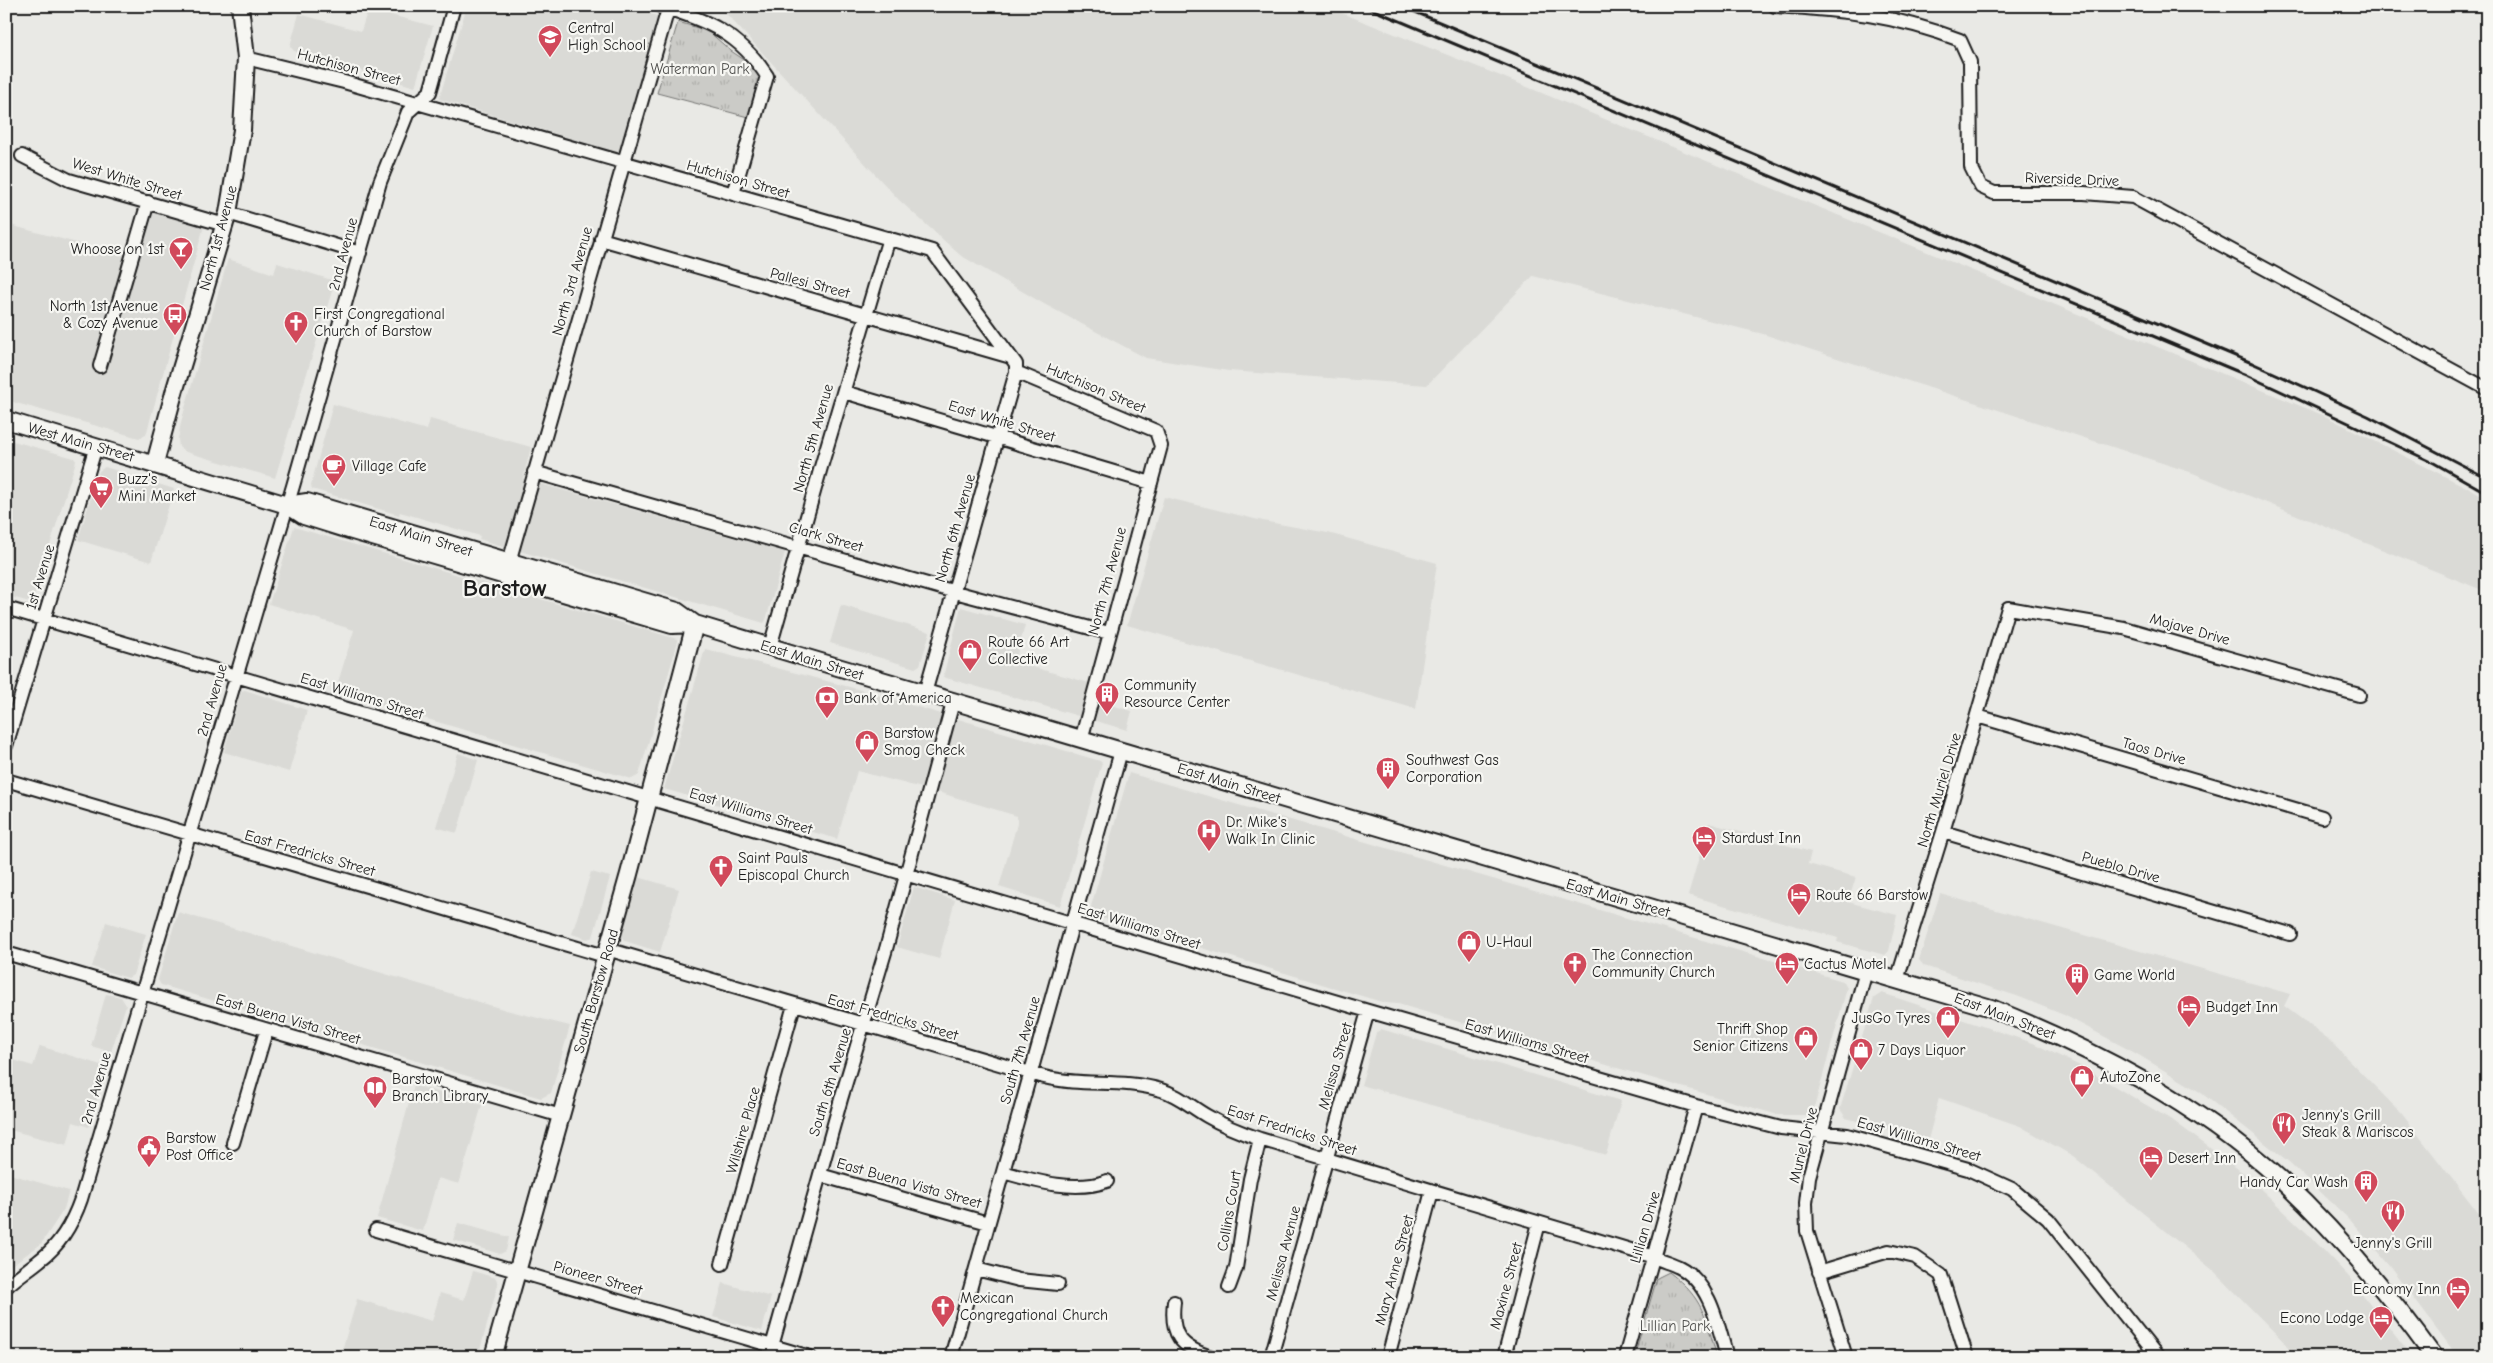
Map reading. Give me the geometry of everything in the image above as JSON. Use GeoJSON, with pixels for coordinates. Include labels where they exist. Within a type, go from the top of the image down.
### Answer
{"type":"FeatureCollection","features":[{"type":"Feature","properties":{"kind":"main road","name":"North 1st Avenue"},"geometry":{"type":"LineString","coordinates":[[156,463],[175,389],[226,219],[242,130],[246,58],[240,6]]}},
{"type":"Feature","properties":{"kind":"main road","name":"West Main Street"},"geometry":{"type":"LineString","coordinates":[[6,420],[156,463]]}},
{"type":"Feature","properties":{"kind":"main road","name":"East Main Street"},"geometry":{"type":"LineString","coordinates":[[156,463],[288,505],[304,516],[672,625],[695,624]]}},
{"type":"Feature","properties":{"kind":"main road","name":"East Main Street"},"geometry":{"type":"LineString","coordinates":[[288,505],[307,502],[677,611],[695,624],[953,702],[1866,971],[1971,1000],[2036,1026],[2092,1052],[2190,1110],[2236,1143],[2279,1179],[2318,1217],[2388,1294],[2434,1357]]}},
{"type":"Feature","properties":{"kind":"main road","name":"South Barstow Road"},"geometry":{"type":"LineString","coordinates":[[493,1357],[649,798],[695,624]]}},
{"type":"Feature","properties":{"kind":"street","name":"2nd Avenue"},"geometry":{"type":"LineString","coordinates":[[6,1287],[42,1259],[67,1230],[75,1216],[288,505],[380,182],[408,112],[430,92],[454,6]]}},
{"type":"Feature","properties":{"kind":"street","name":"Riverside Drive"},"geometry":{"type":"LineString","coordinates":[[1775,6],[1845,10],[1876,15],[1922,25],[1960,40],[1970,62],[1971,167],[1981,187],[1994,193],[2084,193],[2134,197],[2487,389]]}},
{"type":"Feature","properties":{"kind":"street"},"geometry":{"type":"LineString","coordinates":[[664,7],[700,18],[733,38],[753,55],[767,76],[733,194]]}},
{"type":"Feature","properties":{"kind":"street","name":"North 3rd Avenue"},"geometry":{"type":"LineString","coordinates":[[509,562],[623,162],[664,7]]}},
{"type":"Feature","properties":{"kind":"street","name":"Hutchison Street"},"geometry":{"type":"LineString","coordinates":[[246,58],[419,103],[932,251],[1016,364],[1016,372],[1156,431]]}},
{"type":"Feature","properties":{"kind":"street","name":"West White Street"},"geometry":{"type":"LineString","coordinates":[[22,156],[69,180],[148,202],[226,219]]}},
{"type":"Feature","properties":{"kind":"street"},"geometry":{"type":"LineString","coordinates":[[100,366],[148,202]]}},
{"type":"Feature","properties":{"kind":"street"},"geometry":{"type":"LineString","coordinates":[[226,219],[360,253]]}},
{"type":"Feature","properties":{"kind":"street","name":"North 5th Avenue"},"geometry":{"type":"LineString","coordinates":[[770,647],[889,238]]}},
{"type":"Feature","properties":{"kind":"street","name":"Pallesi Street"},"geometry":{"type":"LineString","coordinates":[[601,239],[1011,357]]}},
{"type":"Feature","properties":{"kind":"street","name":"North 6th Avenue"},"geometry":{"type":"LineString","coordinates":[[925,693],[1016,372]]}},
{"type":"Feature","properties":{"kind":"street","name":"East White Street"},"geometry":{"type":"LineString","coordinates":[[844,392],[998,436],[1151,483]]}},
{"type":"Feature","properties":{"kind":"street","name":"North 7th Avenue"},"geometry":{"type":"LineString","coordinates":[[1081,740],[1161,446],[1156,431]]}},
{"type":"Feature","properties":{"kind":"street","name":"1st Avenue"},"geometry":{"type":"LineString","coordinates":[[6,746],[96,446]]}},
{"type":"Feature","properties":{"kind":"street","name":"Clark Street"},"geometry":{"type":"LineString","coordinates":[[534,472],[954,591],[1109,632]]}},
{"type":"Feature","properties":{"kind":"street","name":"East Williams Street"},"geometry":{"type":"LineString","coordinates":[[6,608],[1368,1012],[1696,1106],[1800,1132],[1822,1131],[1847,1135],[1968,1169],[2012,1189],[2048,1219],[2158,1357]]}},
{"type":"Feature","properties":{"kind":"street","name":"Mojave Drive"},"geometry":{"type":"LineString","coordinates":[[2008,608],[2124,628],[2359,695]]}},
{"type":"Feature","properties":{"kind":"street","name":"North Muriel Drive"},"geometry":{"type":"LineString","coordinates":[[1897,980],[1978,716],[2008,608]]}},
{"type":"Feature","properties":{"kind":"street","name":"South 6th Avenue"},"geometry":{"type":"LineString","coordinates":[[771,1351],[820,1174],[907,875],[927,793],[953,702]]}},
{"type":"Feature","properties":{"kind":"street","name":"Taos Drive"},"geometry":{"type":"LineString","coordinates":[[1978,716],[2322,817]]}},
{"type":"Feature","properties":{"kind":"street","name":"South 7th Avenue"},"geometry":{"type":"LineString","coordinates":[[951,1357],[1121,751]]}},
{"type":"Feature","properties":{"kind":"street","name":"East Fredricks Street"},"geometry":{"type":"LineString","coordinates":[[6,780],[190,835],[794,1005],[1031,1074],[1070,1083],[1120,1082],[1163,1090],[1178,1096],[1206,1116],[1229,1128],[1260,1139],[1654,1257],[1680,1268],[1698,1282],[1712,1307],[1728,1357]]}},
{"type":"Feature","properties":{"kind":"street","name":"Pueblo Drive"},"geometry":{"type":"LineString","coordinates":[[1943,832],[2290,934]]}},
{"type":"Feature","properties":{"kind":"street","name":"East Buena Vista Street"},"geometry":{"type":"LineString","coordinates":[[6,953],[266,1031],[561,1116]]}},
{"type":"Feature","properties":{"kind":"street","name":"Muriel Drive"},"geometry":{"type":"LineString","coordinates":[[1846,1357],[1807,1231],[1806,1203],[1809,1177],[1866,971]]}},
{"type":"Feature","properties":{"kind":"street","name":"Wilshire Place"},"geometry":{"type":"LineString","coordinates":[[722,1264],[794,1005]]}},
{"type":"Feature","properties":{"kind":"street","name":"Melissa Street"},"geometry":{"type":"LineString","coordinates":[[1326,1159],[1368,1012]]}},
{"type":"Feature","properties":{"kind":"street"},"geometry":{"type":"LineString","coordinates":[[233,1143],[266,1031]]}},
{"type":"Feature","properties":{"kind":"street","name":"Lillian Drive"},"geometry":{"type":"LineString","coordinates":[[1625,1357],[1696,1106]]}},
{"type":"Feature","properties":{"kind":"street","name":"Collins Court"},"geometry":{"type":"LineString","coordinates":[[1229,1287],[1236,1268],[1250,1179],[1260,1139]]}},
{"type":"Feature","properties":{"kind":"street","name":"Melissa Avenue"},"geometry":{"type":"LineString","coordinates":[[1271,1357],[1326,1159]]}},
{"type":"Feature","properties":{"kind":"street"},"geometry":{"type":"LineString","coordinates":[[1003,1172],[1054,1184],[1097,1185],[1107,1181]]}},
{"type":"Feature","properties":{"kind":"street","name":"East Buena Vista Street"},"geometry":{"type":"LineString","coordinates":[[820,1174],[988,1223]]}},
{"type":"Feature","properties":{"kind":"street","name":"Mary Anne Street"},"geometry":{"type":"LineString","coordinates":[[1388,1357],[1432,1191]]}},
{"type":"Feature","properties":{"kind":"street","name":"Maxine Street"},"geometry":{"type":"LineString","coordinates":[[1504,1357],[1540,1224]]}},
{"type":"Feature","properties":{"kind":"street","name":"Pioneer Street"},"geometry":{"type":"LineString","coordinates":[[376,1230],[771,1351],[810,1357]]}},
{"type":"Feature","properties":{"kind":"street"},"geometry":{"type":"LineString","coordinates":[[1819,1272],[1890,1251],[1915,1257],[1941,1275],[1967,1357]]}},
{"type":"Feature","properties":{"kind":"street"},"geometry":{"type":"LineString","coordinates":[[976,1269],[1019,1280],[1058,1284]]}},
{"type":"Feature","properties":{"kind":"street"},"geometry":{"type":"LineString","coordinates":[[1174,1302],[1172,1321],[1176,1333],[1185,1344],[1212,1357]]}},
{"type":"Feature","properties":{"kind":"shaded area","name":"Central High School"},"geometry":{"type":"Polygon","coordinates":[[[467,6],[624,6],[660,17],[620,153],[439,99],[467,6]]]}},
{"type":"Feature","properties":{"kind":"shaded area"},"geometry":{"type":"Polygon","coordinates":[[[719,6],[1324,6],[1498,75],[2325,416],[2472,490],[2487,499],[2487,592],[2193,473],[1763,334],[1533,276],[1427,385],[1229,371],[1146,358],[1044,304],[960,255],[899,200],[719,6]]]}},
{"type":"Feature","properties":{"kind":"shaded area"},"geometry":{"type":"Polygon","coordinates":[[[368,9],[433,26],[415,87],[294,51],[290,46],[299,14],[361,31],[368,9]]]}},
{"type":"Feature","properties":{"kind":"shaded area"},"geometry":{"type":"Polygon","coordinates":[[[151,211],[204,226],[146,435],[139,438],[6,400],[6,224],[125,256],[137,257],[151,211]]]}},
{"type":"Feature","properties":{"kind":"shaded area"},"geometry":{"type":"Polygon","coordinates":[[[228,259],[274,274],[277,263],[335,281],[275,478],[186,452],[179,447],[178,439],[181,422],[228,259]]]}},
{"type":"Feature","properties":{"kind":"shaded area"},"geometry":{"type":"Polygon","coordinates":[[[333,404],[427,430],[430,419],[531,447],[523,479],[785,552],[766,620],[764,623],[479,539],[480,536],[400,512],[399,515],[312,489],[311,485],[333,404]]]}},
{"type":"Feature","properties":{"kind":"shaded area"},"geometry":{"type":"Polygon","coordinates":[[[6,439],[74,458],[76,461],[33,600],[29,602],[6,595],[6,439]]]}},
{"type":"Feature","properties":{"kind":"shaded area"},"geometry":{"type":"Polygon","coordinates":[[[105,467],[174,489],[151,562],[78,540],[99,471],[105,467]]]}},
{"type":"Feature","properties":{"kind":"shaded area"},"geometry":{"type":"Polygon","coordinates":[[[1164,497],[1263,521],[1328,533],[1437,563],[1416,709],[1127,625],[1164,497]]]}},
{"type":"Feature","properties":{"kind":"shaded area"},"geometry":{"type":"Polygon","coordinates":[[[294,527],[677,639],[678,641],[639,775],[632,779],[335,692],[354,630],[269,604],[294,527]]]}},
{"type":"Feature","properties":{"kind":"shaded area"},"geometry":{"type":"Polygon","coordinates":[[[841,605],[930,632],[920,665],[915,668],[830,643],[841,605]]]}},
{"type":"Feature","properties":{"kind":"shaded area"},"geometry":{"type":"Polygon","coordinates":[[[961,607],[1025,625],[1015,662],[1107,688],[1103,703],[1132,711],[1127,730],[943,677],[961,607]]]}},
{"type":"Feature","properties":{"kind":"shaded area"},"geometry":{"type":"Polygon","coordinates":[[[705,649],[857,689],[1100,761],[1102,763],[1060,906],[999,887],[1017,824],[1017,816],[941,793],[857,771],[837,839],[664,789],[705,649]]]}},
{"type":"Feature","properties":{"kind":"shaded area"},"geometry":{"type":"Polygon","coordinates":[[[245,690],[307,710],[289,772],[224,752],[241,691],[245,690]]]}},
{"type":"Feature","properties":{"kind":"shaded area"},"geometry":{"type":"Polygon","coordinates":[[[458,753],[478,760],[457,833],[436,827],[458,753]]]}},
{"type":"Feature","properties":{"kind":"shaded area"},"geometry":{"type":"Polygon","coordinates":[[[1129,773],[1843,981],[1847,988],[1813,1112],[1807,1115],[1778,1115],[1398,1004],[1385,1003],[1095,916],[1090,910],[1129,773]]]}},
{"type":"Feature","properties":{"kind":"shaded area"},"geometry":{"type":"Polygon","coordinates":[[[1709,823],[1811,852],[1808,864],[1856,877],[1848,902],[1897,915],[1889,951],[1885,955],[1837,942],[1838,938],[1688,895],[1709,823]]]}},
{"type":"Feature","properties":{"kind":"shaded area"},"geometry":{"type":"Polygon","coordinates":[[[591,872],[610,877],[593,937],[587,939],[572,934],[591,872]]]}},
{"type":"Feature","properties":{"kind":"shaded area"},"geometry":{"type":"Polygon","coordinates":[[[638,877],[679,889],[660,952],[625,941],[621,936],[638,877]]]}},
{"type":"Feature","properties":{"kind":"shaded area"},"geometry":{"type":"Polygon","coordinates":[[[914,887],[955,900],[939,959],[897,947],[914,887]]]}},
{"type":"Feature","properties":{"kind":"shaded area"},"geometry":{"type":"Polygon","coordinates":[[[1940,894],[2290,994],[2284,1006],[2327,1038],[2402,1114],[2487,1224],[2487,1357],[2458,1357],[2389,1265],[2351,1221],[2289,1162],[2200,1092],[2137,1054],[2064,1015],[2017,996],[1924,966],[1919,960],[1940,894]]]}},
{"type":"Feature","properties":{"kind":"shaded area"},"geometry":{"type":"Polygon","coordinates":[[[178,912],[506,1010],[570,1026],[551,1093],[541,1098],[161,985],[158,980],[178,912]]]}},
{"type":"Feature","properties":{"kind":"shaded area"},"geometry":{"type":"Polygon","coordinates":[[[106,922],[146,934],[133,975],[128,978],[92,967],[106,922]]]}},
{"type":"Feature","properties":{"kind":"shaded area"},"geometry":{"type":"Polygon","coordinates":[[[1882,993],[2033,1043],[2082,1067],[2175,1122],[2246,1175],[2309,1235],[2349,1277],[2412,1357],[2299,1357],[2214,1271],[2073,1156],[2020,1126],[1939,1098],[1928,1140],[1846,1118],[1840,1109],[1874,998],[1882,993]]]}},
{"type":"Feature","properties":{"kind":"shaded area"},"geometry":{"type":"Polygon","coordinates":[[[106,994],[121,997],[126,1005],[111,1052],[91,1046],[106,994]]]}},
{"type":"Feature","properties":{"kind":"shaded area"},"geometry":{"type":"Polygon","coordinates":[[[1381,1029],[1621,1101],[1606,1155],[1361,1085],[1376,1033],[1381,1029]]]}},
{"type":"Feature","properties":{"kind":"shaded area"},"geometry":{"type":"Polygon","coordinates":[[[40,1046],[107,1067],[89,1127],[73,1122],[67,1145],[6,1129],[6,1058],[33,1066],[40,1046]]]}},
{"type":"Feature","properties":{"kind":"shaded area"},"geometry":{"type":"Polygon","coordinates":[[[414,1085],[482,1105],[459,1184],[438,1178],[423,1231],[377,1218],[414,1085]]]}},
{"type":"Feature","properties":{"kind":"shaded area"},"geometry":{"type":"Polygon","coordinates":[[[6,1173],[69,1191],[64,1209],[41,1244],[6,1269],[6,1173]]]}},
{"type":"Feature","properties":{"kind":"shaded area"},"geometry":{"type":"Polygon","coordinates":[[[458,1223],[509,1237],[506,1251],[500,1254],[453,1240],[458,1223]]]}},
{"type":"Feature","properties":{"kind":"shaded area"},"geometry":{"type":"Polygon","coordinates":[[[473,1271],[496,1278],[498,1285],[478,1357],[340,1357],[357,1299],[432,1321],[440,1293],[464,1300],[473,1271]]]}},
{"type":"Feature","properties":{"kind":"shaded area"},"geometry":{"type":"Polygon","coordinates":[[[723,1283],[771,1297],[762,1331],[713,1317],[723,1283]]]}},
{"type":"Feature","properties":{"kind":"green space","name":"Waterman Park"},"geometry":{"type":"Polygon","coordinates":[[[678,22],[708,31],[731,51],[755,67],[761,81],[748,117],[657,93],[678,22]]]}},
{"type":"Feature","properties":{"kind":"green space","name":"Lillian Park"},"geometry":{"type":"Polygon","coordinates":[[[1669,1272],[1690,1291],[1702,1309],[1717,1357],[1634,1357],[1657,1278],[1669,1272]]]}},
{"type":"Feature","properties":{"kind":"railway"},"geometry":{"type":"LineString","coordinates":[[1364,6],[2246,375],[2434,463],[2487,493]]}},
{"type":"Feature","properties":{"kind":"railway"},"geometry":{"type":"LineString","coordinates":[[1401,6],[2252,363],[2368,416],[2487,478]]}},
{"type":"Feature","properties":{"kind":"place","name":"Central High School"},"geometry":{"type":"Point","coordinates":[550,58]}},
{"type":"Feature","properties":{"kind":"place","name":"Whoose on 1st"},"geometry":{"type":"Point","coordinates":[181,270]}},
{"type":"Feature","properties":{"kind":"place","name":"North 1st Avenue & Cozy Avenue"},"geometry":{"type":"Point","coordinates":[175,336]}},
{"type":"Feature","properties":{"kind":"place","name":"First Congregational Church of Barstow"},"geometry":{"type":"Point","coordinates":[296,344]}},
{"type":"Feature","properties":{"kind":"place","name":"Village Cafe"},"geometry":{"type":"Point","coordinates":[334,487]}},
{"type":"Feature","properties":{"kind":"place","name":"Buzz's Mini Market"},"geometry":{"type":"Point","coordinates":[101,509]}},
{"type":"Feature","properties":{"kind":"place","name":"Route 66 Art Collective"},"geometry":{"type":"Point","coordinates":[970,672]}},
{"type":"Feature","properties":{"kind":"place","name":"Community Resource Center"},"geometry":{"type":"Point","coordinates":[1107,715]}},
{"type":"Feature","properties":{"kind":"place","name":"Bank of America"},"geometry":{"type":"Point","coordinates":[827,719]}},
{"type":"Feature","properties":{"kind":"place","name":"Barstow Smog Check"},"geometry":{"type":"Point","coordinates":[867,763]}},
{"type":"Feature","properties":{"kind":"place","name":"Southwest Gas Corporation"},"geometry":{"type":"Point","coordinates":[1388,790]}},
{"type":"Feature","properties":{"kind":"place","name":"Dr. Mike's Walk In Clinic"},"geometry":{"type":"Point","coordinates":[1209,852]}},
{"type":"Feature","properties":{"kind":"place","name":"Stardust Inn"},"geometry":{"type":"Point","coordinates":[1704,859]}},
{"type":"Feature","properties":{"kind":"place","name":"Saint Pauls Episcopal Church"},"geometry":{"type":"Point","coordinates":[721,888]}},
{"type":"Feature","properties":{"kind":"place","name":"Route 66 Barstow"},"geometry":{"type":"Point","coordinates":[1799,916]}},
{"type":"Feature","properties":{"kind":"place","name":"U-Haul"},"geometry":{"type":"Point","coordinates":[1469,963]}},
{"type":"Feature","properties":{"kind":"place","name":"The Connection Community Church"},"geometry":{"type":"Point","coordinates":[1575,985]}},
{"type":"Feature","properties":{"kind":"place","name":"Cactus Motel"},"geometry":{"type":"Point","coordinates":[1787,985]}},
{"type":"Feature","properties":{"kind":"place","name":"Game World"},"geometry":{"type":"Point","coordinates":[2077,996]}},
{"type":"Feature","properties":{"kind":"place","name":"Budget Inn"},"geometry":{"type":"Point","coordinates":[2189,1028]}},
{"type":"Feature","properties":{"kind":"place","name":"JusGo Tyres"},"geometry":{"type":"Point","coordinates":[1948,1039]}},
{"type":"Feature","properties":{"kind":"place","name":"Thrift Shop Senior Citizens"},"geometry":{"type":"Point","coordinates":[1806,1059]}},
{"type":"Feature","properties":{"kind":"place","name":"7 Days Liquor"},"geometry":{"type":"Point","coordinates":[1861,1071]}},
{"type":"Feature","properties":{"kind":"place","name":"AutoZone"},"geometry":{"type":"Point","coordinates":[2082,1098]}},
{"type":"Feature","properties":{"kind":"place","name":"Barstow Branch Library"},"geometry":{"type":"Point","coordinates":[375,1109]}},
{"type":"Feature","properties":{"kind":"place","name":"Jenny's Grill Steak & Mariscos"},"geometry":{"type":"Point","coordinates":[2284,1145]}},
{"type":"Feature","properties":{"kind":"place","name":"Barstow Post Office"},"geometry":{"type":"Point","coordinates":[149,1168]}},
{"type":"Feature","properties":{"kind":"place","name":"Desert Inn"},"geometry":{"type":"Point","coordinates":[2151,1179]}},
{"type":"Feature","properties":{"kind":"place","name":"Handy Car Wash"},"geometry":{"type":"Point","coordinates":[2366,1203]}},
{"type":"Feature","properties":{"kind":"place","name":"Jenny's Grill"},"geometry":{"type":"Point","coordinates":[2393,1233]}},
{"type":"Feature","properties":{"kind":"place","name":"Economy Inn"},"geometry":{"type":"Point","coordinates":[2458,1310]}},
{"type":"Feature","properties":{"kind":"place","name":"Mexican Congregational Church"},"geometry":{"type":"Point","coordinates":[943,1328]}},
{"type":"Feature","properties":{"kind":"place","name":"Econo Lodge"},"geometry":{"type":"Point","coordinates":[2381,1339]}},
{"type":"Feature","properties":{"kind":"district","name":"Barstow"},"geometry":{"type":"Point","coordinates":[505,587]}}]}
